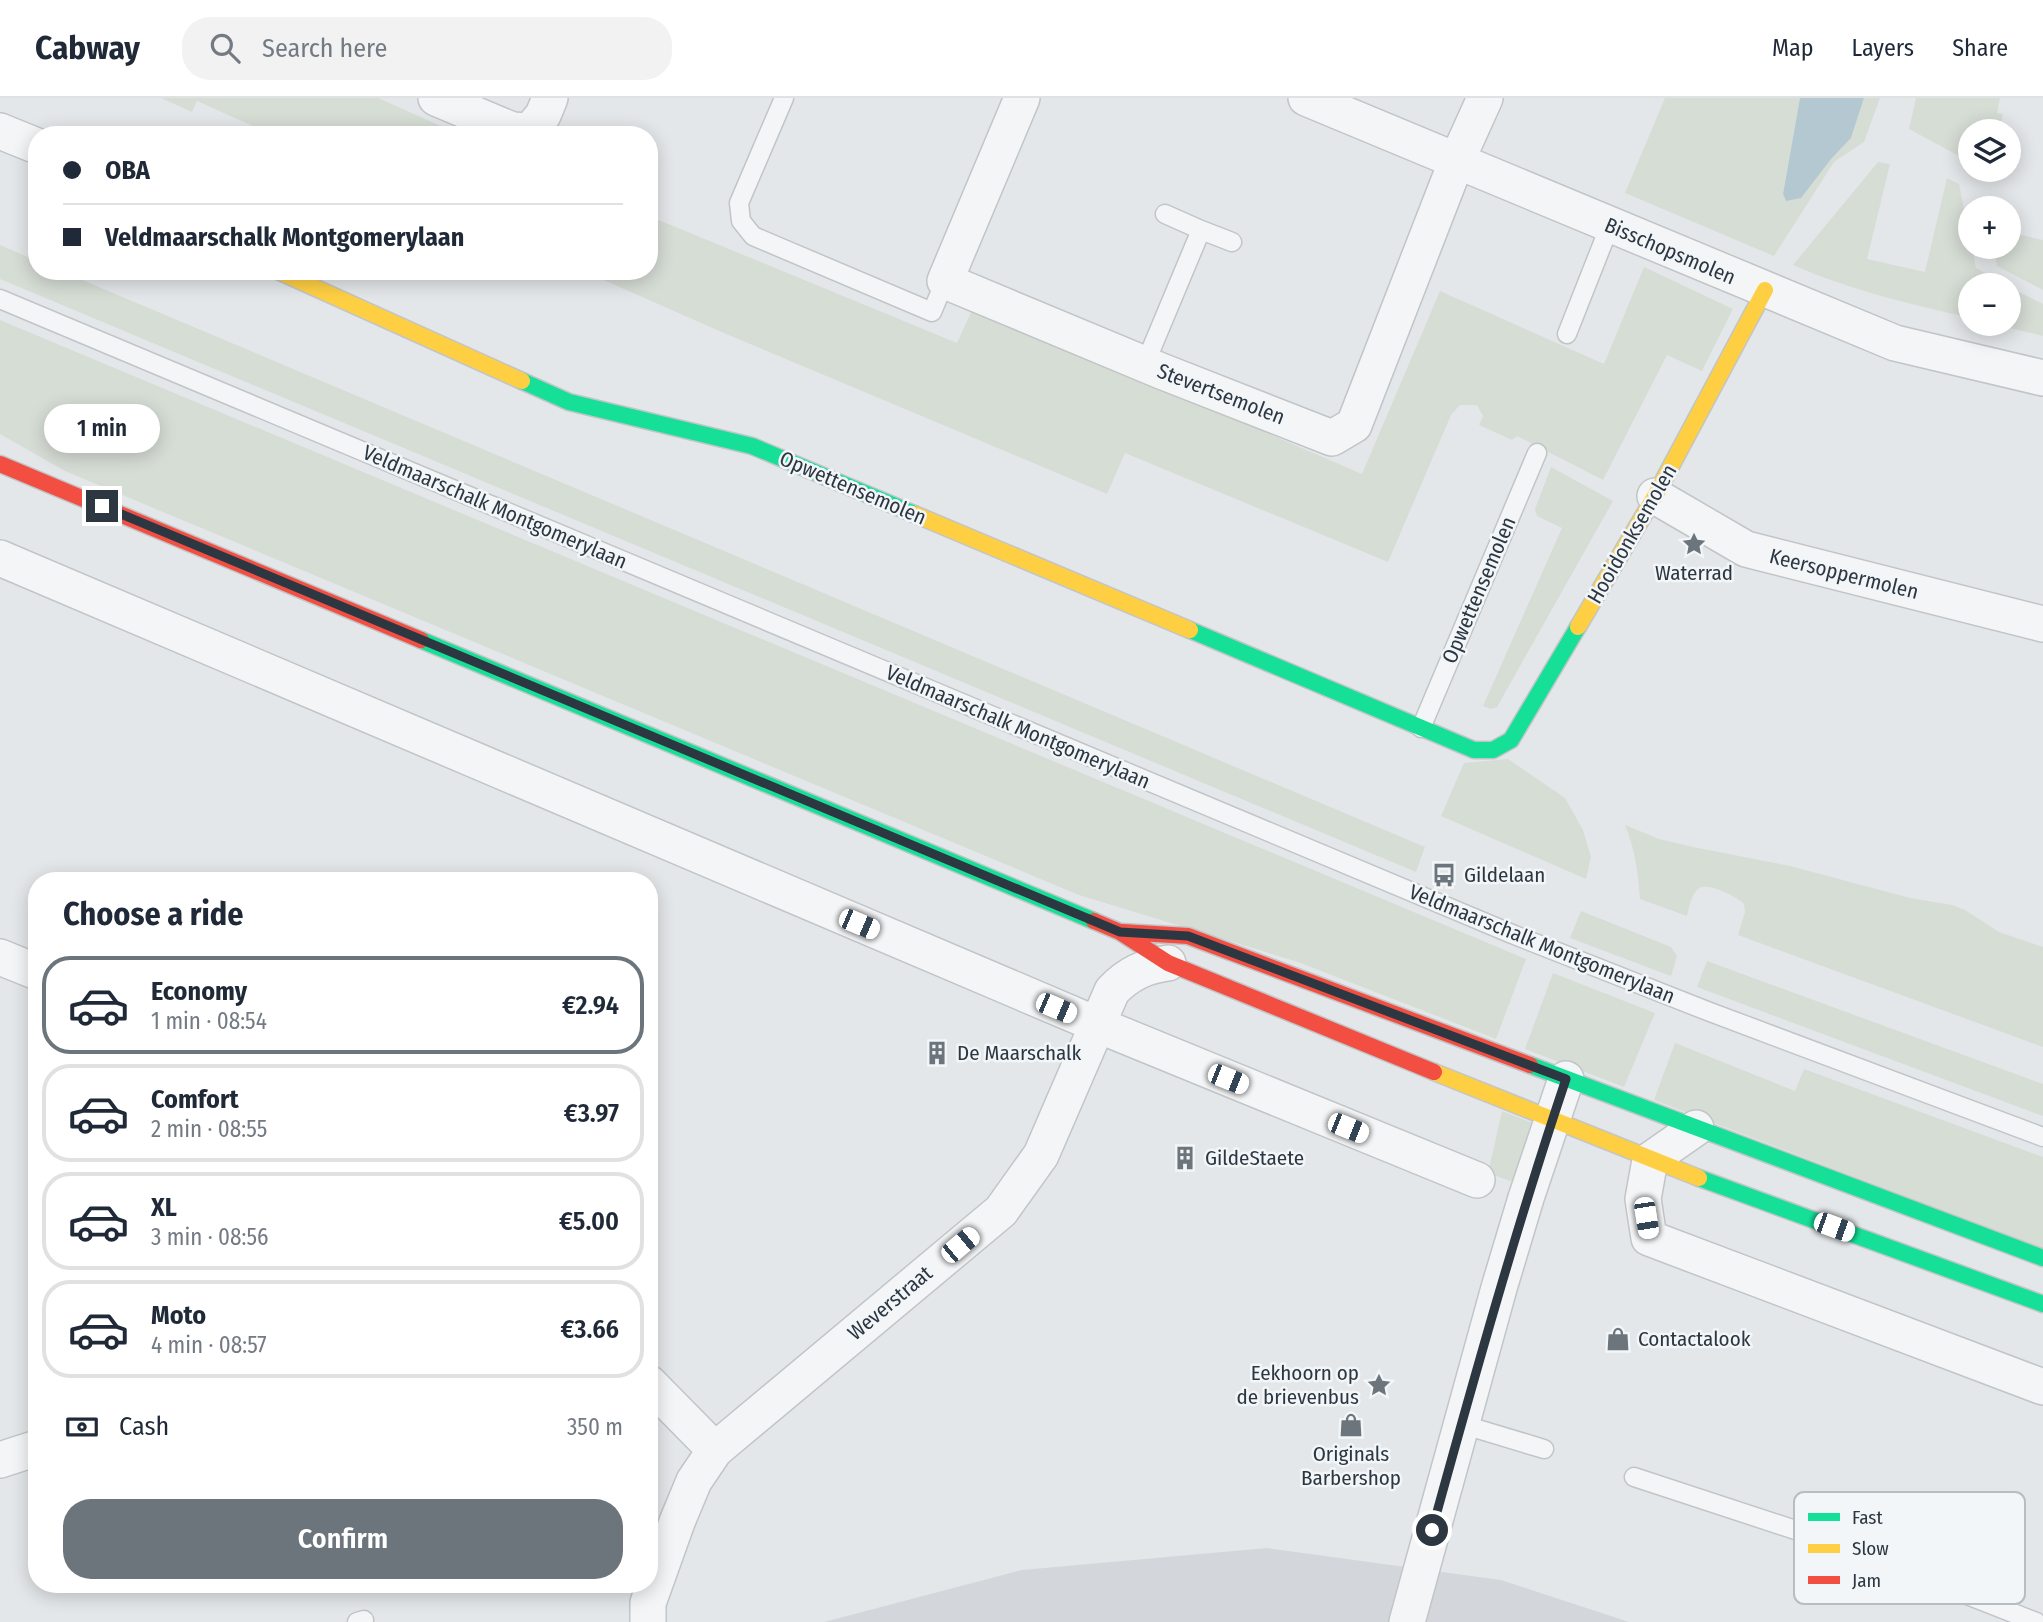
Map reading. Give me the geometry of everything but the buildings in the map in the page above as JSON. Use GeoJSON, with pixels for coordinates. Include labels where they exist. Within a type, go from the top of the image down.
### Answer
{"type":"FeatureCollection","features":[{"type":"Feature","properties":{"kind":"main road","name":"Opwettensemolen"},"geometry":{"type":"LineString","coordinates":[[298,280],[569,402],[752,446],[1474,750]]}},
{"type":"Feature","properties":{"kind":"main road","name":"Hooidonksemolen"},"geometry":{"type":"LineString","coordinates":[[1474,750],[1493,750],[1511,740],[1656,496],[1765,290]]}},
{"type":"Feature","properties":{"kind":"main road"},"geometry":{"type":"LineString","coordinates":[[0,464],[1120,932],[1168,963],[1552,1121],[1650,1160],[2043,1304]]}},
{"type":"Feature","properties":{"kind":"main road"},"geometry":{"type":"LineString","coordinates":[[1120,932],[1188,936],[2043,1258]]}},
{"type":"Feature","properties":{"kind":"street"},"geometry":{"type":"LineString","coordinates":[[436,98],[502,126]]}},
{"type":"Feature","properties":{"kind":"street"},"geometry":{"type":"LineString","coordinates":[[534,126],[543,115],[550,98]]}},
{"type":"Feature","properties":{"kind":"street"},"geometry":{"type":"LineString","coordinates":[[945,281],[1022,98]]}},
{"type":"Feature","properties":{"kind":"street","name":"Bisschopsmolen"},"geometry":{"type":"LineString","coordinates":[[1306,98],[1895,343],[2043,378]]}},
{"type":"Feature","properties":{"kind":"street","name":"Stevertsemolen"},"geometry":{"type":"LineString","coordinates":[[945,281],[1144,364],[1332,438],[1354,425],[1457,160],[1485,98]]}},
{"type":"Feature","properties":{"kind":"street"},"geometry":{"type":"LineString","coordinates":[[0,131],[28,142]]}},
{"type":"Feature","properties":{"kind":"street","name":"Keersoppermolen"},"geometry":{"type":"LineString","coordinates":[[1656,496],[1746,549],[2043,624]]}},
{"type":"Feature","properties":{"kind":"street"},"geometry":{"type":"LineString","coordinates":[[0,558],[1098,1025],[1477,1180]]}},
{"type":"Feature","properties":{"kind":"street"},"geometry":{"type":"LineString","coordinates":[[0,957],[28,968]]}},
{"type":"Feature","properties":{"kind":"street","name":"Weverstraat"},"geometry":{"type":"LineString","coordinates":[[658,1577],[694,1481],[715,1450],[1001,1211],[1041,1155],[1112,991],[1122,980],[1147,965],[1168,963]]}},
{"type":"Feature","properties":{"kind":"street"},"geometry":{"type":"LineString","coordinates":[[1407,1622],[1499,1288],[1566,1079]]}},
{"type":"Feature","properties":{"kind":"street"},"geometry":{"type":"LineString","coordinates":[[1696,1128],[1650,1160],[1643,1199],[1649,1238],[2043,1387]]}},
{"type":"Feature","properties":{"kind":"street"},"geometry":{"type":"LineString","coordinates":[[658,1391],[715,1450]]}},
{"type":"Feature","properties":{"kind":"street"},"geometry":{"type":"LineString","coordinates":[[0,1460],[28,1451]]}},
{"type":"Feature","properties":{"kind":"street","name":"Weverstraat"},"geometry":{"type":"LineString","coordinates":[[648,1622],[652,1593]]}},
{"type":"Feature","properties":{"kind":"lane"},"geometry":{"type":"LineString","coordinates":[[784,98],[739,203],[741,221],[753,236],[932,312],[945,281]]}},
{"type":"Feature","properties":{"kind":"lane"},"geometry":{"type":"LineString","coordinates":[[1165,214],[1232,242]]}},
{"type":"Feature","properties":{"kind":"lane"},"geometry":{"type":"LineString","coordinates":[[1567,334],[1610,225]]}},
{"type":"Feature","properties":{"kind":"lane"},"geometry":{"type":"LineString","coordinates":[[1144,364],[1201,230]]}},
{"type":"Feature","properties":{"kind":"lane","name":"Veldmaarschalk Montgomerylaan"},"geometry":{"type":"LineString","coordinates":[[0,299],[1512,934],[1710,1012],[2043,1137]]}},
{"type":"Feature","properties":{"kind":"lane","name":"Opwettensemolen"},"geometry":{"type":"LineString","coordinates":[[1421,728],[1537,453]]}},
{"type":"Feature","properties":{"kind":"lane"},"geometry":{"type":"LineString","coordinates":[[1461,1424],[1544,1449]]}},
{"type":"Feature","properties":{"kind":"lane"},"geometry":{"type":"LineString","coordinates":[[1634,1477],[1794,1530]]}},
{"type":"Feature","properties":{"kind":"lane"},"geometry":{"type":"LineString","coordinates":[[1990,1604],[2036,1622]]}},
{"type":"Feature","properties":{"kind":"shaded area"},"geometry":{"type":"Polygon","coordinates":[[[161,98],[378,98],[441,126],[253,126],[197,101],[192,112],[161,98]]]}},
{"type":"Feature","properties":{"kind":"shaded area"},"geometry":{"type":"Polygon","coordinates":[[[1665,98],[1800,98],[1783,194],[1786,201],[1851,138],[1864,98],[1880,98],[1864,142],[1834,162],[1774,256],[1625,193],[1665,98]]]}},
{"type":"Feature","properties":{"kind":"shaded area"},"geometry":{"type":"Polygon","coordinates":[[[1916,98],[2000,98],[1997,113],[2003,114],[2002,119],[1958,119],[1958,156],[1909,129],[1916,98]]]}},
{"type":"Feature","properties":{"kind":"shaded area"},"geometry":{"type":"Polygon","coordinates":[[[1878,162],[1890,164],[1867,259],[1925,272],[1947,178],[1959,184],[1961,196],[1958,196],[1958,259],[1974,259],[1976,268],[1985,273],[1958,273],[1958,315],[1858,289],[1793,265],[1878,162]]]}},
{"type":"Feature","properties":{"kind":"shaded area"},"geometry":{"type":"Polygon","coordinates":[[[658,220],[957,343],[974,306],[1362,474],[1440,291],[1604,364],[1644,267],[1733,309],[1702,371],[1667,355],[1603,480],[1517,436],[1512,440],[1479,425],[1483,416],[1477,405],[1460,405],[1451,415],[1388,562],[1125,453],[1107,494],[603,280],[658,280],[658,220]]]}},
{"type":"Feature","properties":{"kind":"shaded area"},"geometry":{"type":"Polygon","coordinates":[[[2021,235],[2043,240],[2043,290],[2021,279],[2021,273],[2010,273],[1997,266],[1996,259],[2021,259],[2021,235]]]}},
{"type":"Feature","properties":{"kind":"shaded area"},"geometry":{"type":"Polygon","coordinates":[[[0,245],[28,257],[28,280],[82,280],[1425,847],[1416,872],[0,279],[0,245]]]}},
{"type":"Feature","properties":{"kind":"shaded area"},"geometry":{"type":"Polygon","coordinates":[[[2021,293],[2043,304],[2043,336],[2021,331],[2021,293]]]}},
{"type":"Feature","properties":{"kind":"shaded area"},"geometry":{"type":"Polygon","coordinates":[[[0,320],[1526,959],[1496,1039],[1298,962],[1079,895],[65,471],[0,434],[0,320]]]}},
{"type":"Feature","properties":{"kind":"shaded area"},"geometry":{"type":"Polygon","coordinates":[[[1551,467],[1613,501],[1497,707],[1491,709],[1483,706],[1562,528],[1537,516],[1535,509],[1551,467]]]}},
{"type":"Feature","properties":{"kind":"shaded area"},"geometry":{"type":"Polygon","coordinates":[[[1508,759],[1565,798],[1583,830],[1591,857],[1586,879],[1441,816],[1464,763],[1508,759]]]}},
{"type":"Feature","properties":{"kind":"shaded area"},"geometry":{"type":"Polygon","coordinates":[[[1625,825],[1659,839],[1790,866],[1910,898],[1952,905],[1965,910],[1999,932],[2043,947],[2043,1047],[1738,935],[1745,912],[1744,904],[1722,891],[1708,887],[1698,889],[1692,898],[1687,916],[1640,899],[1636,861],[1625,825]]]}},
{"type":"Feature","properties":{"kind":"shaded area"},"geometry":{"type":"Polygon","coordinates":[[[1581,911],[1671,947],[1677,956],[1671,976],[1570,938],[1581,911]]]}},
{"type":"Feature","properties":{"kind":"shaded area"},"geometry":{"type":"Polygon","coordinates":[[[1707,961],[2043,1084],[2043,1116],[1697,987],[1707,961]]]}},
{"type":"Feature","properties":{"kind":"shaded area"},"geometry":{"type":"Polygon","coordinates":[[[1553,973],[1655,1013],[1624,1087],[1525,1049],[1553,973]]]}},
{"type":"Feature","properties":{"kind":"shaded area"},"geometry":{"type":"Polygon","coordinates":[[[1675,1043],[1795,1091],[1804,1069],[2043,1157],[2043,1249],[1654,1100],[1675,1043]]]}},
{"type":"Feature","properties":{"kind":"shaded area"},"geometry":{"type":"Polygon","coordinates":[[[1502,1111],[1543,1127],[1524,1186],[1488,1173],[1502,1111]]]}},
{"type":"Feature","properties":{"kind":"shaded area"},"geometry":{"type":"Polygon","coordinates":[[[1267,1548],[1501,1580],[1629,1622],[824,1622],[1022,1570],[1267,1548]]]}},
{"type":"Feature","properties":{"kind":"water"},"geometry":{"type":"Polygon","coordinates":[[[1800,98],[1864,98],[1851,138],[1801,198],[1786,201],[1783,194],[1800,98]]]}},
{"type":"Feature","properties":{"kind":"traffic: fast"},"geometry":{"type":"LineString","coordinates":[[522,381],[569,402],[752,446],[914,514]]}},
{"type":"Feature","properties":{"kind":"traffic: fast"},"geometry":{"type":"LineString","coordinates":[[1190,630],[1474,750],[1493,750],[1511,740],[1578,627]]}},
{"type":"Feature","properties":{"kind":"traffic: fast"},"geometry":{"type":"LineString","coordinates":[[421,640],[1094,921]]}},
{"type":"Feature","properties":{"kind":"traffic: fast"},"geometry":{"type":"LineString","coordinates":[[1530,1065],[2043,1258]]}},
{"type":"Feature","properties":{"kind":"traffic: fast"},"geometry":{"type":"LineString","coordinates":[[1699,1178],[2043,1304]]}},
{"type":"Feature","properties":{"kind":"traffic: slow"},"geometry":{"type":"LineString","coordinates":[[298,280],[522,381]]}},
{"type":"Feature","properties":{"kind":"traffic: slow"},"geometry":{"type":"LineString","coordinates":[[1578,627],[1655,496],[1765,290]]}},
{"type":"Feature","properties":{"kind":"traffic: slow"},"geometry":{"type":"LineString","coordinates":[[914,514],[1190,630]]}},
{"type":"Feature","properties":{"kind":"traffic: slow"},"geometry":{"type":"LineString","coordinates":[[1434,1072],[1699,1178]]}},
{"type":"Feature","properties":{"kind":"traffic: jam"},"geometry":{"type":"LineString","coordinates":[[0,464],[421,640]]}},
{"type":"Feature","properties":{"kind":"traffic: jam"},"geometry":{"type":"LineString","coordinates":[[1094,921],[1120,932],[1168,963],[1434,1072]]}},
{"type":"Feature","properties":{"kind":"traffic: jam"},"geometry":{"type":"LineString","coordinates":[[1122,932],[1188,936],[1530,1065]]}},
{"type":"Feature","properties":{"kind":"place","name":"Waterrad"},"geometry":{"type":"Point","coordinates":[1694,544]}},
{"type":"Feature","properties":{"kind":"place","name":"Gildelaan"},"geometry":{"type":"Point","coordinates":[1444,875]}},
{"type":"Feature","properties":{"kind":"place","name":"De Maarschalk"},"geometry":{"type":"Point","coordinates":[937,1053]}},
{"type":"Feature","properties":{"kind":"place","name":"GildeStaete"},"geometry":{"type":"Point","coordinates":[1185,1158]}},
{"type":"Feature","properties":{"kind":"place","name":"Contactalook"},"geometry":{"type":"Point","coordinates":[1618,1339]}},
{"type":"Feature","properties":{"kind":"place","name":"Eekhoorn op de brievenbus"},"geometry":{"type":"Point","coordinates":[1379,1385]}},
{"type":"Feature","properties":{"kind":"place","name":"Originals Barbershop"},"geometry":{"type":"Point","coordinates":[1351,1425]}},
{"type":"Feature","properties":{"kind":"route"},"geometry":{"type":"LineString","coordinates":[[102,506],[1120,932],[1188,936],[1566,1079],[1499,1288],[1432,1530]]}}]}
